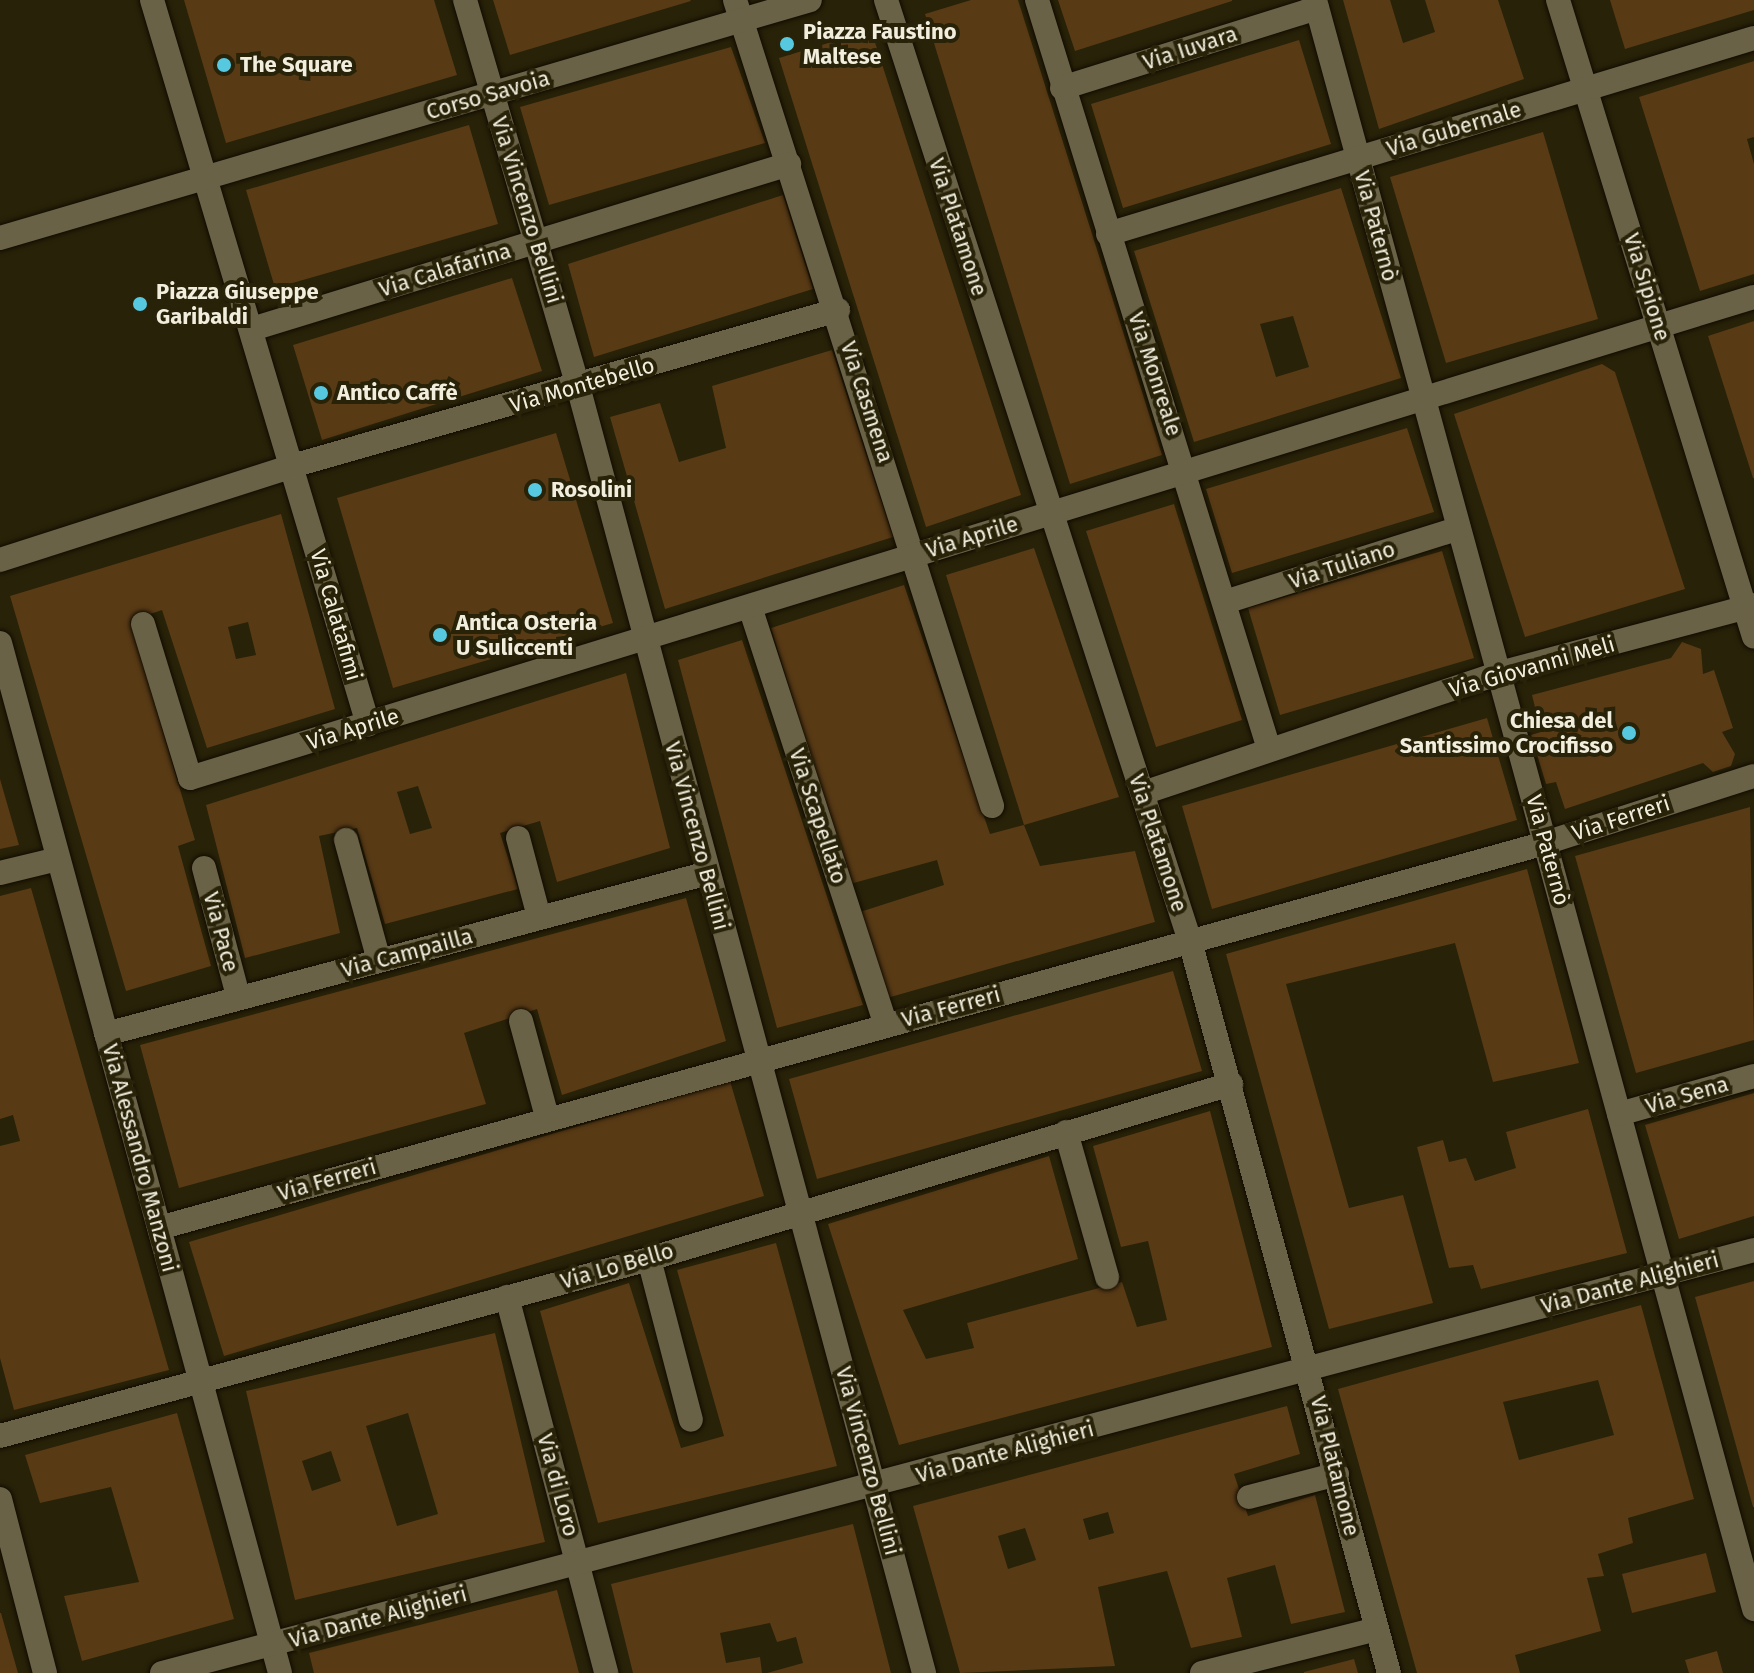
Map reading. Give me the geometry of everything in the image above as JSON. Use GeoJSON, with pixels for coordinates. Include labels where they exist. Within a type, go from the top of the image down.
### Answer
{"type":"FeatureCollection","features":[{"type":"Feature","properties":{"kind":"street","name":"Via Calatafimi"},"geometry":{"type":"LineString","coordinates":[[152,0],[368,724]]}},
{"type":"Feature","properties":{"kind":"street","name":"Via Vincenzo Bellini"},"geometry":{"type":"LineString","coordinates":[[465,0],[578,386],[756,1059],[877,1487],[924,1673]]}},
{"type":"Feature","properties":{"kind":"street","name":"Corso Savoia"},"geometry":{"type":"LineString","coordinates":[[0,238],[491,93],[738,11],[810,0]]}},
{"type":"Feature","properties":{"kind":"street","name":"Via Platamone"},"geometry":{"type":"LineString","coordinates":[[886,0],[1190,941],[1311,1369],[1389,1673]]}},
{"type":"Feature","properties":{"kind":"street","name":"Via Monreale"},"geometry":{"type":"LineString","coordinates":[[1037,0],[1108,234],[1187,472],[1269,749]]}},
{"type":"Feature","properties":{"kind":"street","name":"Via Sipione"},"geometry":{"type":"LineString","coordinates":[[1558,0],[1734,574],[1749,607],[1754,637]]}},
{"type":"Feature","properties":{"kind":"street","name":"Via Iuvara"},"geometry":{"type":"LineString","coordinates":[[1062,88],[1316,4]]}},
{"type":"Feature","properties":{"kind":"street","name":"Via Paternò"},"geometry":{"type":"LineString","coordinates":[[1316,4],[1459,528],[1503,672],[1545,843],[1754,1609]]}},
{"type":"Feature","properties":{"kind":"street","name":"Via Casmena"},"geometry":{"type":"LineString","coordinates":[[738,11],[838,310],[992,806]]}},
{"type":"Feature","properties":{"kind":"street","name":"Via Gubernale"},"geometry":{"type":"LineString","coordinates":[[1108,234],[1754,38]]}},
{"type":"Feature","properties":{"kind":"street","name":"Via Calafarina"},"geometry":{"type":"LineString","coordinates":[[252,329],[789,164]]}},
{"type":"Feature","properties":{"kind":"street","name":"Via Aprile"},"geometry":{"type":"LineString","coordinates":[[143,624],[190,778],[1050,513],[1424,402],[1754,297]]}},
{"type":"Feature","properties":{"kind":"street","name":"Via Montebello"},"geometry":{"type":"LineString","coordinates":[[0,560],[292,466],[327,459],[838,310]]}},
{"type":"Feature","properties":{"kind":"street","name":"Via Tuliano"},"geometry":{"type":"LineString","coordinates":[[1225,602],[1459,528]]}},
{"type":"Feature","properties":{"kind":"street","name":"Via Scapellato"},"geometry":{"type":"LineString","coordinates":[[750,607],[886,1025]]}},
{"type":"Feature","properties":{"kind":"street","name":"Via Giovanni Meli"},"geometry":{"type":"LineString","coordinates":[[1143,793],[1503,672],[1749,607]]}},
{"type":"Feature","properties":{"kind":"street","name":"Via Alessandro Manzoni"},"geometry":{"type":"LineString","coordinates":[[0,643],[280,1673]]}},
{"type":"Feature","properties":{"kind":"street","name":"Via Ferreri"},"geometry":{"type":"LineString","coordinates":[[159,1228],[547,1117],[1545,843],[1747,778]]}},
{"type":"Feature","properties":{"kind":"street"},"geometry":{"type":"LineString","coordinates":[[518,838],[539,917]]}},
{"type":"Feature","properties":{"kind":"street"},"geometry":{"type":"LineString","coordinates":[[346,840],[379,961]]}},
{"type":"Feature","properties":{"kind":"street"},"geometry":{"type":"LineString","coordinates":[[0,873],[58,859]]}},
{"type":"Feature","properties":{"kind":"street","name":"Via Pace"},"geometry":{"type":"LineString","coordinates":[[204,868],[238,996]]}},
{"type":"Feature","properties":{"kind":"street","name":"Via Campailla"},"geometry":{"type":"LineString","coordinates":[[106,1034],[238,996],[708,873]]}},
{"type":"Feature","properties":{"kind":"street"},"geometry":{"type":"LineString","coordinates":[[521,1021],[547,1117]]}},
{"type":"Feature","properties":{"kind":"street","name":"Via Sena"},"geometry":{"type":"LineString","coordinates":[[1619,1114],[1754,1076]]}},
{"type":"Feature","properties":{"kind":"street","name":"Via Lo Bello"},"geometry":{"type":"LineString","coordinates":[[0,1436],[649,1259],[797,1209],[1231,1084]]}},
{"type":"Feature","properties":{"kind":"street"},"geometry":{"type":"LineString","coordinates":[[1066,1132],[1107,1277]]}},
{"type":"Feature","properties":{"kind":"street","name":"Via Dante Alighieri"},"geometry":{"type":"LineString","coordinates":[[162,1673],[877,1487],[1754,1250]]}},
{"type":"Feature","properties":{"kind":"street"},"geometry":{"type":"LineString","coordinates":[[649,1259],[691,1420]]}},
{"type":"Feature","properties":{"kind":"street","name":"Via di Loro"},"geometry":{"type":"LineString","coordinates":[[507,1297],[606,1673]]}},
{"type":"Feature","properties":{"kind":"street"},"geometry":{"type":"LineString","coordinates":[[1249,1497],[1337,1474]]}},
{"type":"Feature","properties":{"kind":"street"},"geometry":{"type":"LineString","coordinates":[[0,1499],[45,1673]]}},
{"type":"Feature","properties":{"kind":"street"},"geometry":{"type":"LineString","coordinates":[[1202,1673],[1377,1629]]}},
{"type":"Feature","properties":{"kind":"building"},"geometry":{"type":"Polygon","coordinates":[[[184,0],[434,0],[457,75],[226,143],[184,0]]]}},
{"type":"Feature","properties":{"kind":"building"},"geometry":{"type":"Polygon","coordinates":[[[493,0],[690,0],[691,1],[510,55],[493,0]]]}},
{"type":"Feature","properties":{"kind":"building"},"geometry":{"type":"Polygon","coordinates":[[[971,0],[1018,0],[1162,455],[1070,484],[925,14],[971,0]]]}},
{"type":"Feature","properties":{"kind":"building"},"geometry":{"type":"Polygon","coordinates":[[[1058,0],[1232,0],[1232,1],[1075,51],[1058,0]]]}},
{"type":"Feature","properties":{"kind":"building"},"geometry":{"type":"Polygon","coordinates":[[[1343,0],[1390,0],[1403,43],[1435,32],[1425,0],[1498,0],[1524,79],[1379,129],[1343,0]]]}},
{"type":"Feature","properties":{"kind":"building"},"geometry":{"type":"Polygon","coordinates":[[[1610,0],[1754,0],[1754,10],[1625,49],[1610,0]]]}},
{"type":"Feature","properties":{"kind":"building"},"geometry":{"type":"Polygon","coordinates":[[[871,30],[1021,495],[926,527],[779,58],[871,30]]]}},
{"type":"Feature","properties":{"kind":"building"},"geometry":{"type":"Polygon","coordinates":[[[1299,40],[1331,144],[1123,208],[1091,104],[1299,40]]]}},
{"type":"Feature","properties":{"kind":"building"},"geometry":{"type":"Polygon","coordinates":[[[731,47],[765,143],[549,205],[520,107],[731,47]]]}},
{"type":"Feature","properties":{"kind":"building"},"geometry":{"type":"Polygon","coordinates":[[[1754,61],[1754,137],[1747,139],[1754,164],[1754,274],[1700,291],[1639,97],[1754,61]]]}},
{"type":"Feature","properties":{"kind":"building"},"geometry":{"type":"Polygon","coordinates":[[[469,125],[498,224],[275,288],[246,190],[469,125]]]}},
{"type":"Feature","properties":{"kind":"building"},"geometry":{"type":"Polygon","coordinates":[[[1543,132],[1598,319],[1446,363],[1390,177],[1543,132]]]}},
{"type":"Feature","properties":{"kind":"building"},"geometry":{"type":"Polygon","coordinates":[[[1341,188],[1401,378],[1194,442],[1134,251],[1341,188]],[[1293,316],[1260,324],[1276,377],[1309,367],[1293,316]]]}},
{"type":"Feature","properties":{"kind":"building"},"geometry":{"type":"Polygon","coordinates":[[[783,195],[813,289],[594,357],[568,264],[783,195]]]}},
{"type":"Feature","properties":{"kind":"building"},"geometry":{"type":"Polygon","coordinates":[[[512,278],[542,371],[322,440],[293,345],[512,278]]]}},
{"type":"Feature","properties":{"kind":"building"},"geometry":{"type":"Polygon","coordinates":[[[1754,321],[1754,478],[1753,478],[1708,336],[1754,321]]]}},
{"type":"Feature","properties":{"kind":"building"},"geometry":{"type":"Polygon","coordinates":[[[832,350],[893,537],[665,609],[610,417],[660,403],[679,462],[726,448],[712,386],[832,350]]]}},
{"type":"Feature","properties":{"kind":"building"},"geometry":{"type":"Polygon","coordinates":[[[1602,364],[1615,372],[1685,589],[1525,637],[1454,414],[1602,364]]]}},
{"type":"Feature","properties":{"kind":"building"},"geometry":{"type":"Polygon","coordinates":[[[1407,428],[1434,512],[1232,573],[1206,489],[1407,428]]]}},
{"type":"Feature","properties":{"kind":"building"},"geometry":{"type":"Polygon","coordinates":[[[556,433],[613,623],[393,688],[337,498],[556,433]]]}},
{"type":"Feature","properties":{"kind":"building"},"geometry":{"type":"Polygon","coordinates":[[[1174,504],[1242,720],[1156,747],[1086,531],[1174,504]]]}},
{"type":"Feature","properties":{"kind":"building"},"geometry":{"type":"Polygon","coordinates":[[[281,514],[335,709],[207,748],[162,610],[130,621],[195,840],[178,846],[211,966],[126,991],[10,596],[281,514]],[[248,622],[228,627],[236,659],[256,655],[248,622]]]}},
{"type":"Feature","properties":{"kind":"building"},"geometry":{"type":"Polygon","coordinates":[[[1034,548],[1119,797],[1024,825],[946,575],[1034,548]]]}},
{"type":"Feature","properties":{"kind":"building"},"geometry":{"type":"Polygon","coordinates":[[[1442,551],[1474,658],[1280,715],[1248,608],[1442,551]]]}},
{"type":"Feature","properties":{"kind":"building"},"geometry":{"type":"Polygon","coordinates":[[[904,585],[990,834],[1024,825],[1040,866],[1135,851],[1155,922],[887,998],[860,912],[944,885],[937,860],[850,884],[771,628],[904,585]]]}},
{"type":"Feature","properties":{"kind":"building"},"geometry":{"type":"Polygon","coordinates":[[[742,640],[863,1005],[777,1028],[678,660],[742,640]]]}},
{"type":"Feature","properties":{"kind":"building","name":"Chiesa del Santissimo Crocifisso"},"geometry":{"type":"Polygon","coordinates":[[[1682,642],[1701,649],[1703,674],[1714,670],[1733,728],[1722,732],[1735,754],[1731,766],[1713,772],[1703,763],[1565,809],[1556,782],[1546,784],[1531,735],[1541,732],[1532,695],[1671,658],[1682,642]]]}},
{"type":"Feature","properties":{"kind":"building"},"geometry":{"type":"Polygon","coordinates":[[[626,673],[670,848],[557,882],[540,821],[500,833],[518,889],[385,924],[357,828],[319,836],[340,933],[245,958],[206,805],[626,673]],[[418,786],[397,792],[410,834],[432,828],[418,786]]]}},
{"type":"Feature","properties":{"kind":"building"},"geometry":{"type":"Polygon","coordinates":[[[1487,718],[1517,820],[1212,909],[1182,806],[1487,718]]]}},
{"type":"Feature","properties":{"kind":"building"},"geometry":{"type":"Polygon","coordinates":[[[0,779],[19,845],[0,849],[0,779]]]}},
{"type":"Feature","properties":{"kind":"building"},"geometry":{"type":"Polygon","coordinates":[[[1750,807],[1754,1040],[1636,1073],[1575,856],[1750,807]]]}},
{"type":"Feature","properties":{"kind":"building"},"geometry":{"type":"Polygon","coordinates":[[[1527,869],[1579,1063],[1493,1082],[1455,943],[1286,984],[1349,1208],[1403,1195],[1433,1303],[1329,1329],[1226,954],[1527,869]]]}},
{"type":"Feature","properties":{"kind":"building"},"geometry":{"type":"Polygon","coordinates":[[[31,888],[169,1370],[14,1410],[0,1358],[0,1146],[20,1141],[13,1115],[0,1119],[0,896],[31,888]]]}},
{"type":"Feature","properties":{"kind":"building"},"geometry":{"type":"Polygon","coordinates":[[[686,898],[726,1041],[562,1095],[537,1009],[464,1033],[486,1104],[179,1188],[140,1045],[686,898]]]}},
{"type":"Feature","properties":{"kind":"building"},"geometry":{"type":"Polygon","coordinates":[[[1173,971],[1202,1071],[817,1179],[789,1079],[1173,971]]]}},
{"type":"Feature","properties":{"kind":"building"},"geometry":{"type":"Polygon","coordinates":[[[730,1081],[764,1196],[224,1356],[189,1242],[730,1081]]]}},
{"type":"Feature","properties":{"kind":"building"},"geometry":{"type":"Polygon","coordinates":[[[1754,1093],[1754,1216],[1679,1239],[1645,1125],[1754,1093]]]}},
{"type":"Feature","properties":{"kind":"building"},"geometry":{"type":"Polygon","coordinates":[[[1588,1109],[1627,1253],[1481,1289],[1473,1265],[1449,1268],[1417,1147],[1443,1140],[1449,1162],[1466,1158],[1475,1181],[1516,1168],[1506,1132],[1588,1109]]]}},
{"type":"Feature","properties":{"kind":"building"},"geometry":{"type":"Polygon","coordinates":[[[1210,1111],[1272,1347],[899,1445],[828,1224],[1049,1156],[1078,1259],[903,1310],[926,1359],[974,1348],[967,1323],[1122,1282],[1137,1327],[1167,1320],[1148,1241],[1121,1247],[1093,1146],[1210,1111]]]}},
{"type":"Feature","properties":{"kind":"building"},"geometry":{"type":"Polygon","coordinates":[[[776,1243],[837,1466],[598,1523],[540,1311],[629,1283],[681,1448],[724,1436],[677,1270],[776,1243]]]}},
{"type":"Feature","properties":{"kind":"building"},"geometry":{"type":"Polygon","coordinates":[[[1754,1281],[1754,1507],[1753,1507],[1695,1297],[1754,1281]]]}},
{"type":"Feature","properties":{"kind":"building"},"geometry":{"type":"Polygon","coordinates":[[[1641,1305],[1694,1499],[1628,1518],[1633,1543],[1598,1554],[1604,1576],[1587,1578],[1601,1631],[1515,1655],[1520,1673],[1417,1673],[1338,1389],[1641,1305]],[[1598,1380],[1503,1402],[1519,1460],[1614,1435],[1598,1380]]]}},
{"type":"Feature","properties":{"kind":"building"},"geometry":{"type":"Polygon","coordinates":[[[495,1333],[545,1542],[295,1600],[246,1391],[495,1333]],[[408,1413],[366,1426],[397,1526],[438,1514],[408,1413]],[[331,1451],[302,1461],[312,1491],[341,1481],[331,1451]]]}},
{"type":"Feature","properties":{"kind":"building"},"geometry":{"type":"Polygon","coordinates":[[[1287,1406],[1300,1454],[1234,1474],[1248,1516],[1315,1495],[1345,1612],[1291,1624],[1275,1565],[1227,1578],[1242,1637],[1191,1648],[1167,1571],[1098,1587],[1115,1666],[960,1673],[913,1506],[1287,1406]],[[1108,1512],[1083,1519],[1089,1540],[1114,1533],[1108,1512]],[[1025,1528],[998,1536],[1008,1569],[1036,1560],[1025,1528]]]}},
{"type":"Feature","properties":{"kind":"building"},"geometry":{"type":"Polygon","coordinates":[[[177,1413],[234,1619],[82,1661],[64,1596],[139,1582],[111,1487],[40,1503],[25,1455],[177,1413]]]}},
{"type":"Feature","properties":{"kind":"building"},"geometry":{"type":"Polygon","coordinates":[[[853,1524],[891,1673],[767,1673],[803,1663],[796,1637],[777,1642],[770,1623],[720,1633],[726,1663],[760,1657],[762,1673],[633,1673],[611,1584],[853,1524]]]}},
{"type":"Feature","properties":{"kind":"building"},"geometry":{"type":"Polygon","coordinates":[[[1706,1553],[1716,1592],[1632,1613],[1622,1574],[1706,1553]]]}},
{"type":"Feature","properties":{"kind":"building"},"geometry":{"type":"Polygon","coordinates":[[[557,1590],[579,1673],[314,1673],[309,1653],[557,1590]]]}},
{"type":"Feature","properties":{"kind":"building"},"geometry":{"type":"Polygon","coordinates":[[[1,1613],[18,1673],[0,1673],[1,1613]]]}},
{"type":"Feature","properties":{"kind":"building"},"geometry":{"type":"Polygon","coordinates":[[[1717,1651],[1723,1673],[1689,1673],[1685,1660],[1717,1651]]]}},
{"type":"Feature","properties":{"kind":"building"},"geometry":{"type":"Polygon","coordinates":[[[1354,1659],[1358,1673],[1304,1673],[1304,1672],[1354,1659]]]}},
{"type":"Feature","properties":{"kind":"place","name":"Piazza Faustino Maltese"},"geometry":{"type":"Point","coordinates":[787,44]}},
{"type":"Feature","properties":{"kind":"place","name":"The Square"},"geometry":{"type":"Point","coordinates":[224,65]}},
{"type":"Feature","properties":{"kind":"place","name":"Piazza Giuseppe Garibaldi"},"geometry":{"type":"Point","coordinates":[140,304]}},
{"type":"Feature","properties":{"kind":"place","name":"Antico Caffè"},"geometry":{"type":"Point","coordinates":[321,393]}},
{"type":"Feature","properties":{"kind":"place","name":"Rosolini"},"geometry":{"type":"Point","coordinates":[535,490]}},
{"type":"Feature","properties":{"kind":"place","name":"Antica Osteria U Suliccenti"},"geometry":{"type":"Point","coordinates":[440,635]}},
{"type":"Feature","properties":{"kind":"place","name":"Chiesa del Santissimo Crocifisso"},"geometry":{"type":"Point","coordinates":[1629,733]}}]}
